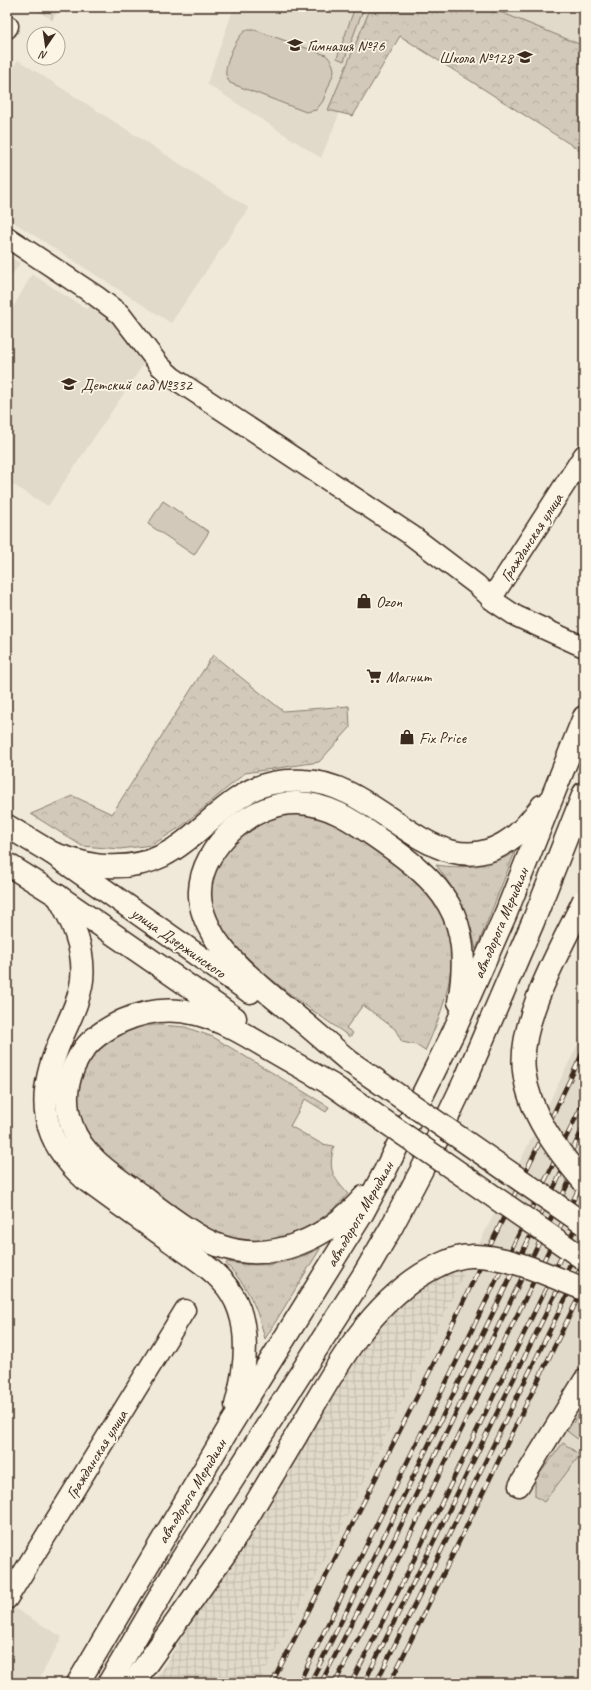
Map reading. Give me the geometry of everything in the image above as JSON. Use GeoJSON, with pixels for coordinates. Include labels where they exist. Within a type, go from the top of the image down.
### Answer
{"type":"FeatureCollection","features":[{"type":"Feature","properties":{"kind":"main road","name":"автодорога Меридиан"},"geometry":{"type":"LineString","coordinates":[[78,1683],[230,1426],[362,1214],[384,1173],[454,1032],[506,913],[584,716]]}},
{"type":"Feature","properties":{"kind":"main road"},"geometry":{"type":"LineString","coordinates":[[52,854],[102,866],[127,866],[148,861],[180,846],[244,794],[273,783],[295,781],[323,783],[340,788],[436,847],[460,855],[477,854],[500,846],[517,834],[554,791]]}},
{"type":"Feature","properties":{"kind":"main road","name":"автодорога Меридиан"},"geometry":{"type":"LineString","coordinates":[[109,1683],[180,1562],[359,1283],[391,1228],[467,1076],[533,922],[584,793]]}},
{"type":"Feature","properties":{"kind":"main road"},"geometry":{"type":"LineString","coordinates":[[454,1032],[463,978],[463,949],[458,924],[452,909],[432,880],[400,853],[348,818],[330,809],[313,804],[279,804],[262,809],[247,818],[222,841],[205,868],[200,890],[200,905],[206,921],[225,952],[244,972],[350,1062],[584,1224]]}},
{"type":"Feature","properties":{"kind":"main road","name":"улица Дзержинского"},"geometry":{"type":"LineString","coordinates":[[7,826],[52,854],[350,1062]]}},
{"type":"Feature","properties":{"kind":"main road","name":"улица Дзержинского"},"geometry":{"type":"LineString","coordinates":[[7,864],[58,896],[332,1085]]}},
{"type":"Feature","properties":{"kind":"main road"},"geometry":{"type":"LineString","coordinates":[[58,896],[74,926],[80,947],[82,975],[79,994],[48,1075],[45,1105],[48,1128],[54,1143],[74,1169],[86,1180],[209,1269],[228,1288],[239,1310],[245,1340],[242,1384],[230,1426]]}},
{"type":"Feature","properties":{"kind":"main road"},"geometry":{"type":"LineString","coordinates":[[584,900],[542,988],[525,1038],[523,1060],[527,1088],[539,1119],[557,1148],[584,1182]]}},
{"type":"Feature","properties":{"kind":"main road"},"geometry":{"type":"LineString","coordinates":[[384,1173],[333,1226],[318,1234],[286,1248],[269,1252],[234,1250],[220,1246],[204,1238],[148,1200],[105,1168],[92,1156],[76,1136],[67,1113],[66,1103],[71,1073],[78,1059],[91,1041],[128,1018],[146,1013],[170,1011],[199,1014],[226,1023],[332,1085],[584,1259]]}},
{"type":"Feature","properties":{"kind":"main road"},"geometry":{"type":"LineString","coordinates":[[133,1683],[229,1548],[344,1355],[373,1315],[402,1288],[440,1264],[455,1259],[472,1256],[516,1263],[584,1289]]}},
{"type":"Feature","properties":{"kind":"street"},"geometry":{"type":"LineString","coordinates":[[7,237],[96,296],[120,314],[160,366],[172,377],[411,535],[477,585],[491,599],[516,616],[584,647]]}},
{"type":"Feature","properties":{"kind":"street","name":"Гражданская улица"},"geometry":{"type":"LineString","coordinates":[[491,599],[584,455]]}},
{"type":"Feature","properties":{"kind":"street","name":"Гражданская улица"},"geometry":{"type":"LineString","coordinates":[[7,1599],[185,1310]]}},
{"type":"Feature","properties":{"kind":"street"},"geometry":{"type":"LineString","coordinates":[[519,1486],[584,1380]]}},
{"type":"Feature","properties":{"kind":"shaded area"},"geometry":{"type":"Polygon","coordinates":[[[32,7],[61,7],[52,20],[32,7]]]}},
{"type":"Feature","properties":{"kind":"shaded area","name":"Гимназия №76"},"geometry":{"type":"Polygon","coordinates":[[[234,7],[384,7],[321,158],[207,84],[234,7]]]}},
{"type":"Feature","properties":{"kind":"shaded area","name":"Школа №128"},"geometry":{"type":"Polygon","coordinates":[[[392,7],[584,7],[584,108],[392,7]]]}},
{"type":"Feature","properties":{"kind":"shaded area"},"geometry":{"type":"Polygon","coordinates":[[[18,60],[249,208],[171,323],[7,218],[7,76],[18,60]]]}},
{"type":"Feature","properties":{"kind":"shaded area"},"geometry":{"type":"Polygon","coordinates":[[[7,255],[20,263],[7,283],[7,255]]]}},
{"type":"Feature","properties":{"kind":"shaded area","name":"Детский cад №332"},"geometry":{"type":"Polygon","coordinates":[[[32,274],[86,309],[92,304],[110,317],[145,362],[48,506],[7,481],[7,318],[32,274]]]}},
{"type":"Feature","properties":{"kind":"shaded area"},"geometry":{"type":"Polygon","coordinates":[[[584,1032],[584,1683],[259,1683],[337,1538],[468,1266],[584,1032]]]}},
{"type":"Feature","properties":{"kind":"shaded area"},"geometry":{"type":"Polygon","coordinates":[[[468,1266],[337,1538],[259,1683],[153,1683],[237,1551],[377,1321],[435,1274],[468,1266]]]}},
{"type":"Feature","properties":{"kind":"shaded area"},"geometry":{"type":"Polygon","coordinates":[[[14,1608],[62,1637],[37,1683],[7,1683],[7,1620],[14,1608]]]}},
{"type":"Feature","properties":{"kind":"green space"},"geometry":{"type":"Polygon","coordinates":[[[355,7],[364,7],[344,61],[337,58],[355,7]]]}},
{"type":"Feature","properties":{"kind":"green space"},"geometry":{"type":"Polygon","coordinates":[[[371,7],[488,7],[584,46],[584,153],[400,36],[353,116],[328,110],[371,7]]]}},
{"type":"Feature","properties":{"kind":"green space"},"geometry":{"type":"Polygon","coordinates":[[[247,30],[255,30],[328,57],[333,65],[334,72],[323,101],[316,110],[306,112],[230,83],[226,75],[229,57],[239,37],[247,30]]]}},
{"type":"Feature","properties":{"kind":"green space"},"geometry":{"type":"Polygon","coordinates":[[[163,501],[209,532],[194,555],[148,524],[163,501]]]}},
{"type":"Feature","properties":{"kind":"green space"},"geometry":{"type":"Polygon","coordinates":[[[213,655],[283,711],[349,706],[350,728],[319,762],[245,773],[182,826],[152,845],[120,849],[82,846],[31,814],[73,796],[112,814],[213,655]]]}},
{"type":"Feature","properties":{"kind":"green space"},"geometry":{"type":"Polygon","coordinates":[[[286,812],[316,816],[332,822],[355,835],[406,872],[427,893],[442,915],[449,938],[451,963],[447,990],[438,1019],[425,1051],[416,1045],[402,1042],[395,1029],[363,1005],[346,1028],[353,1033],[350,1037],[291,995],[269,977],[248,958],[231,939],[218,920],[211,901],[210,890],[214,874],[221,860],[228,850],[249,828],[261,821],[286,812]]]}},
{"type":"Feature","properties":{"kind":"green space"},"geometry":{"type":"Polygon","coordinates":[[[515,852],[476,950],[462,905],[436,865],[457,867],[477,866],[496,861],[515,852]]]}},
{"type":"Feature","properties":{"kind":"green space"},"geometry":{"type":"Polygon","coordinates":[[[145,1025],[185,1027],[213,1037],[329,1107],[326,1112],[305,1099],[290,1126],[322,1144],[334,1146],[331,1161],[333,1172],[338,1182],[348,1194],[337,1206],[324,1216],[296,1233],[266,1241],[249,1242],[224,1236],[204,1227],[138,1182],[108,1159],[91,1141],[82,1125],[77,1103],[78,1081],[81,1073],[98,1047],[120,1034],[145,1025]]]}},
{"type":"Feature","properties":{"kind":"green space"},"geometry":{"type":"Polygon","coordinates":[[[320,1248],[265,1339],[259,1317],[251,1298],[241,1281],[226,1264],[227,1262],[252,1265],[275,1264],[297,1258],[320,1248]]]}},
{"type":"Feature","properties":{"kind":"green space"},"geometry":{"type":"Polygon","coordinates":[[[584,1407],[584,1444],[567,1431],[584,1407]]]}},
{"type":"Feature","properties":{"kind":"green space"},"geometry":{"type":"Polygon","coordinates":[[[563,1443],[580,1455],[544,1502],[535,1496],[535,1480],[563,1443]]]}},
{"type":"Feature","properties":{"kind":"railway"},"geometry":{"type":"LineString","coordinates":[[272,1683],[429,1373],[584,1050]]}},
{"type":"Feature","properties":{"kind":"railway"},"geometry":{"type":"LineString","coordinates":[[299,1683],[584,1101]]}},
{"type":"Feature","properties":{"kind":"railway"},"geometry":{"type":"LineString","coordinates":[[310,1683],[369,1567],[584,1126]]}},
{"type":"Feature","properties":{"kind":"railway"},"geometry":{"type":"LineString","coordinates":[[321,1683],[381,1566],[584,1151]]}},
{"type":"Feature","properties":{"kind":"railway"},"geometry":{"type":"LineString","coordinates":[[335,1683],[385,1586],[584,1178]]}},
{"type":"Feature","properties":{"kind":"railway"},"geometry":{"type":"LineString","coordinates":[[351,1683],[408,1572],[584,1210]]}},
{"type":"Feature","properties":{"kind":"railway"},"geometry":{"type":"LineString","coordinates":[[364,1683],[584,1236]]}},
{"type":"Feature","properties":{"kind":"railway"},"geometry":{"type":"LineString","coordinates":[[376,1683],[584,1261]]}},
{"type":"Feature","properties":{"kind":"railway"},"geometry":{"type":"LineString","coordinates":[[390,1683],[584,1286]]}},
{"type":"Feature","properties":{"kind":"place","name":"Гимназия №76"},"geometry":{"type":"Point","coordinates":[295,45]}},
{"type":"Feature","properties":{"kind":"place","name":"Школа №128"},"geometry":{"type":"Point","coordinates":[525,57]}},
{"type":"Feature","properties":{"kind":"place","name":"Детский cад №332"},"geometry":{"type":"Point","coordinates":[69,384]}},
{"type":"Feature","properties":{"kind":"place","name":"Ozon"},"geometry":{"type":"Point","coordinates":[364,601]}},
{"type":"Feature","properties":{"kind":"place","name":"Магнит"},"geometry":{"type":"Point","coordinates":[374,676]}},
{"type":"Feature","properties":{"kind":"place","name":"Fix Price"},"geometry":{"type":"Point","coordinates":[407,737]}}]}
